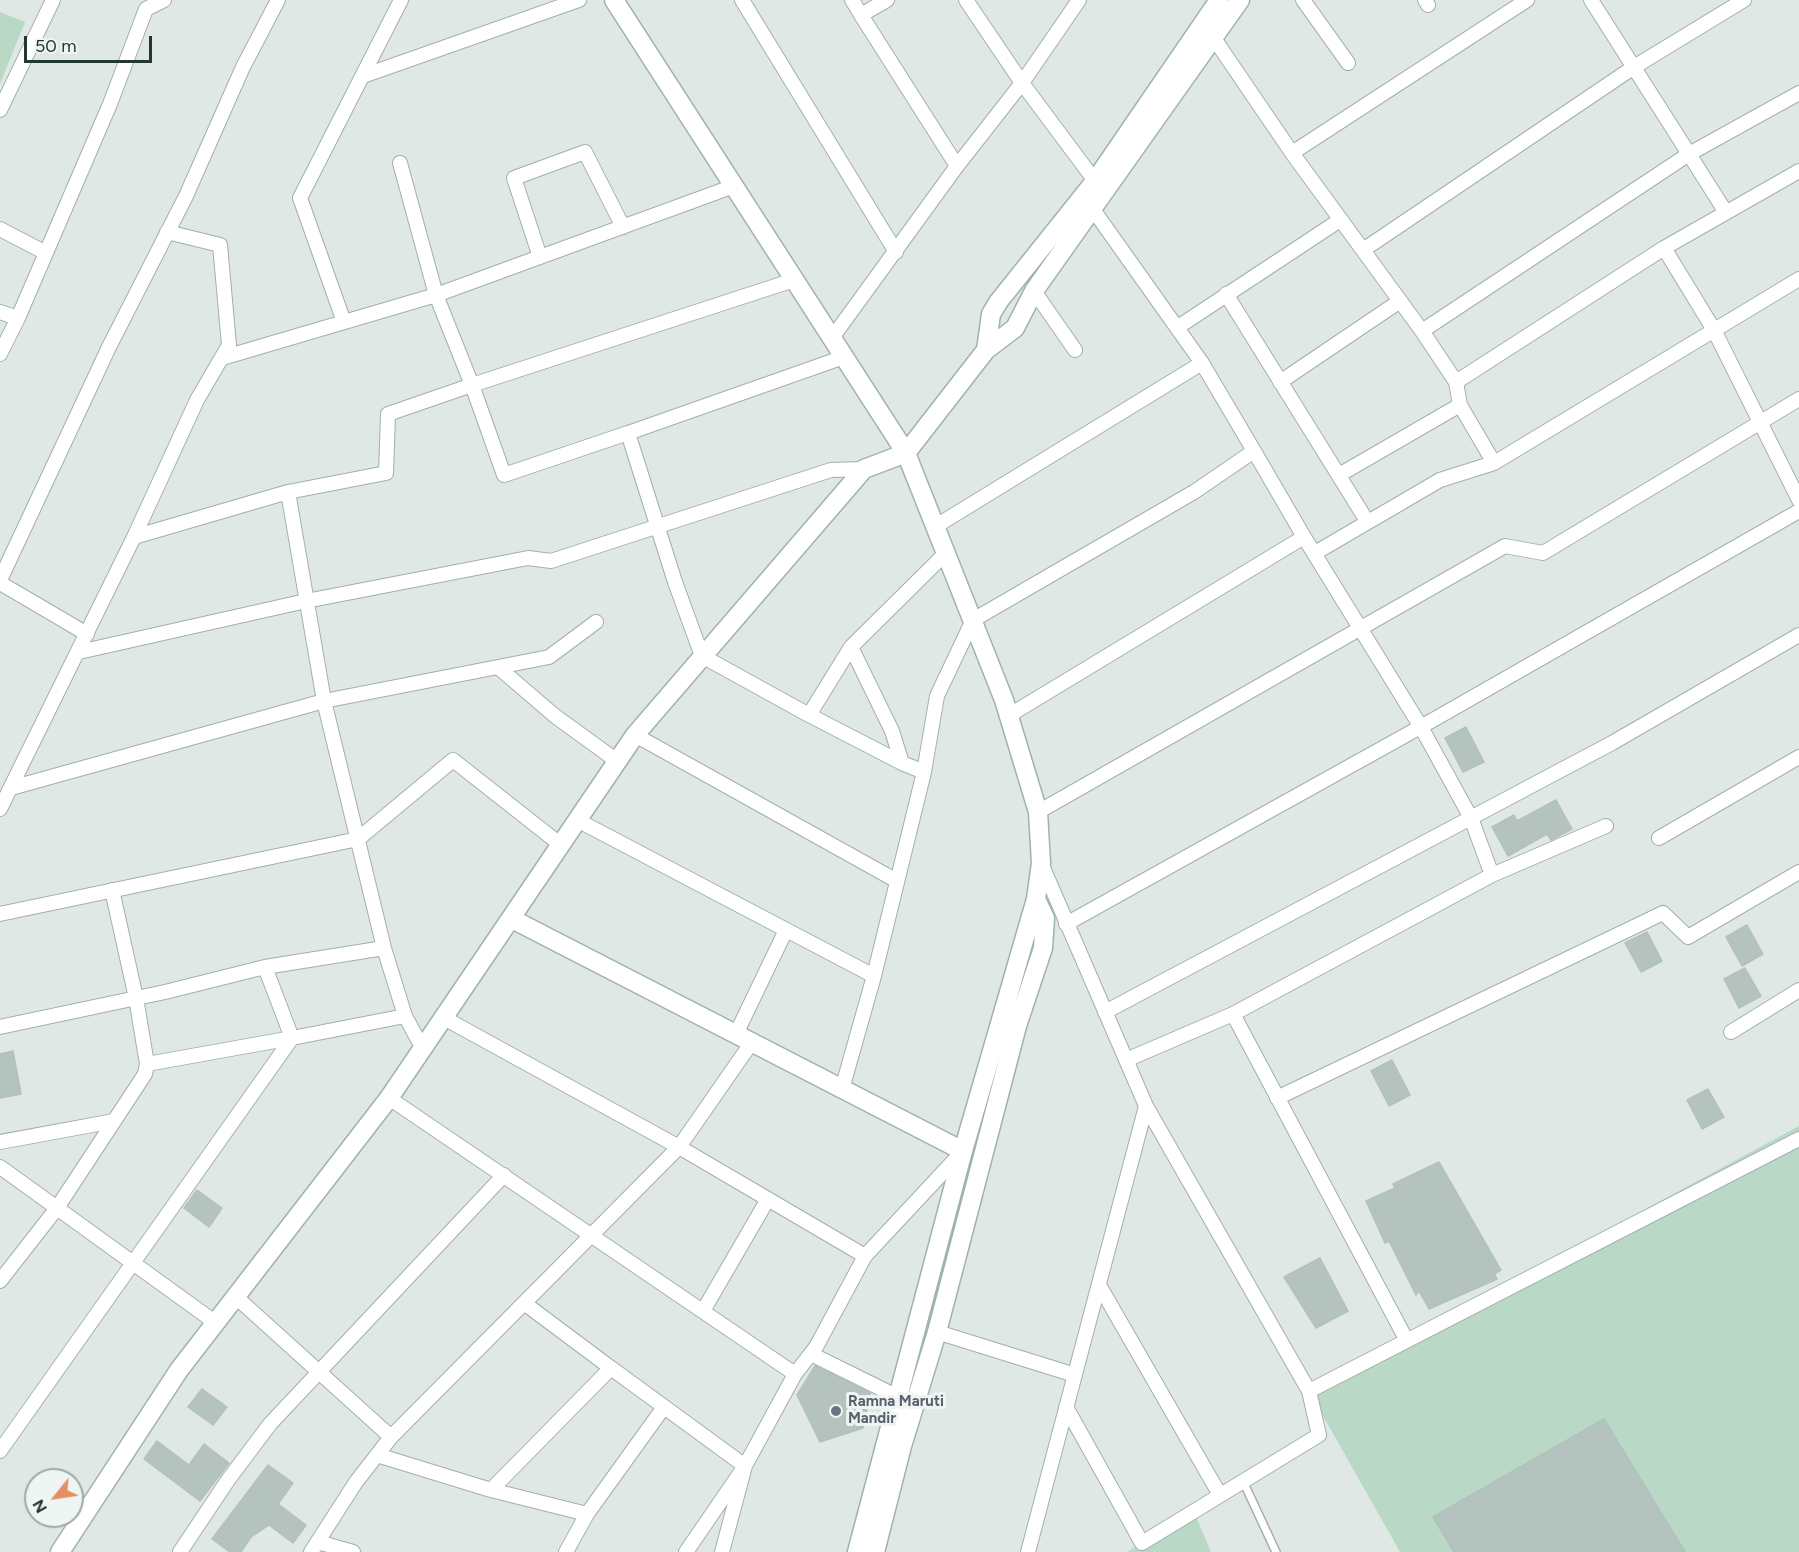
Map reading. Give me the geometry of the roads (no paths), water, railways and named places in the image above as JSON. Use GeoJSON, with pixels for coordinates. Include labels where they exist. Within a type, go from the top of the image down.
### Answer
{"type":"FeatureCollection","features":[{"type":"Feature","properties":{"kind":"street"},"geometry":{"type":"LineString","coordinates":[[0,110],[53,0]]}},
{"type":"Feature","properties":{"kind":"street"},"geometry":{"type":"LineString","coordinates":[[0,354],[18,318],[110,104],[146,9],[164,0]]}},
{"type":"Feature","properties":{"kind":"street"},"geometry":{"type":"LineString","coordinates":[[87,634],[0,582],[109,347],[186,196],[243,67],[279,0]]}},
{"type":"Feature","properties":{"kind":"street"},"geometry":{"type":"LineString","coordinates":[[344,322],[300,198],[400,0]]}},
{"type":"Feature","properties":{"kind":"street"},"geometry":{"type":"LineString","coordinates":[[363,76],[579,0]]}},
{"type":"Feature","properties":{"kind":"street"},"geometry":{"type":"LineString","coordinates":[[614,0],[906,453],[973,620],[1008,716],[1038,812],[1041,863],[1035,899],[963,1151],[857,1552]]}},
{"type":"Feature","properties":{"kind":"street"},"geometry":{"type":"LineString","coordinates":[[742,0],[896,252]]}},
{"type":"Feature","properties":{"kind":"street"},"geometry":{"type":"LineString","coordinates":[[852,0],[957,166]]}},
{"type":"Feature","properties":{"kind":"street"},"geometry":{"type":"LineString","coordinates":[[861,15],[887,0]]}},
{"type":"Feature","properties":{"kind":"street"},"geometry":{"type":"LineString","coordinates":[[966,0],[1202,363],[1304,537],[1361,626],[1421,726],[1471,818],[1491,875]]}},
{"type":"Feature","properties":{"kind":"street"},"geometry":{"type":"LineString","coordinates":[[832,338],[957,166],[1022,83],[1079,0]]}},
{"type":"Feature","properties":{"kind":"street"},"geometry":{"type":"LineString","coordinates":[[79,652],[306,602],[528,558],[551,561],[831,470],[864,470],[906,453],[986,350],[1016,328],[1034,291],[1094,194],[1219,0]]}},
{"type":"Feature","properties":{"kind":"street"},"geometry":{"type":"LineString","coordinates":[[986,350],[991,314],[1018,277],[1094,194],[1240,0]]}},
{"type":"Feature","properties":{"kind":"street"},"geometry":{"type":"LineString","coordinates":[[1303,0],[1348,63]]}},
{"type":"Feature","properties":{"kind":"street"},"geometry":{"type":"LineString","coordinates":[[1292,153],[1527,0]]}},
{"type":"Feature","properties":{"kind":"street"},"geometry":{"type":"LineString","coordinates":[[1591,0],[1725,211]]}},
{"type":"Feature","properties":{"kind":"street"},"geometry":{"type":"LineString","coordinates":[[1363,250],[1634,68],[1744,0]]}},
{"type":"Feature","properties":{"kind":"street"},"geometry":{"type":"LineString","coordinates":[[1213,37],[1292,153],[1422,331],[1456,382],[1460,405],[1494,463]]}},
{"type":"Feature","properties":{"kind":"street"},"geometry":{"type":"LineString","coordinates":[[1422,331],[1689,154],[1799,93]]}},
{"type":"Feature","properties":{"kind":"street"},"geometry":{"type":"LineString","coordinates":[[540,257],[514,178],[585,152],[623,227]]}},
{"type":"Feature","properties":{"kind":"street"},"geometry":{"type":"LineString","coordinates":[[400,163],[436,295],[472,385],[504,475],[844,357]]}},
{"type":"Feature","properties":{"kind":"street"},"geometry":{"type":"LineString","coordinates":[[1456,382],[1664,248],[1725,211],[1799,171]]}},
{"type":"Feature","properties":{"kind":"street"},"geometry":{"type":"LineString","coordinates":[[222,358],[436,295],[734,186]]}},
{"type":"Feature","properties":{"kind":"street"},"geometry":{"type":"LineString","coordinates":[[1178,327],[1340,220]]}},
{"type":"Feature","properties":{"kind":"street"},"geometry":{"type":"LineString","coordinates":[[0,230],[46,253]]}},
{"type":"Feature","properties":{"kind":"street"},"geometry":{"type":"LineString","coordinates":[[0,809],[79,652],[197,400],[229,345],[220,245],[167,232]]}},
{"type":"Feature","properties":{"kind":"street"},"geometry":{"type":"LineString","coordinates":[[1664,248],[1714,330],[1799,501]]}},
{"type":"Feature","properties":{"kind":"street"},"geometry":{"type":"LineString","coordinates":[[1018,277],[1034,291],[1075,350]]}},
{"type":"Feature","properties":{"kind":"street"},"geometry":{"type":"LineString","coordinates":[[1315,554],[1367,521],[1440,480],[1494,463],[1799,279]]}},
{"type":"Feature","properties":{"kind":"street"},"geometry":{"type":"LineString","coordinates":[[134,537],[288,492],[386,473],[388,414],[794,280]]}},
{"type":"Feature","properties":{"kind":"street"},"geometry":{"type":"LineString","coordinates":[[1226,294],[1367,521]]}},
{"type":"Feature","properties":{"kind":"street"},"geometry":{"type":"LineString","coordinates":[[1280,382],[1400,301]]}},
{"type":"Feature","properties":{"kind":"street"},"geometry":{"type":"LineString","coordinates":[[0,312],[18,318]]}},
{"type":"Feature","properties":{"kind":"street"},"geometry":{"type":"LineString","coordinates":[[936,526],[1202,363]]}},
{"type":"Feature","properties":{"kind":"street"},"geometry":{"type":"LineString","coordinates":[[1038,812],[1505,546],[1543,553],[1799,399]]}},
{"type":"Feature","properties":{"kind":"street"},"geometry":{"type":"LineString","coordinates":[[1339,475],[1460,405]]}},
{"type":"Feature","properties":{"kind":"street"},"geometry":{"type":"LineString","coordinates":[[628,433],[702,656],[809,715],[924,772]]}},
{"type":"Feature","properties":{"kind":"street"},"geometry":{"type":"LineString","coordinates":[[842,1089],[874,976],[924,772],[937,696],[973,620],[1194,492],[1254,451]]}},
{"type":"Feature","properties":{"kind":"street"},"geometry":{"type":"LineString","coordinates":[[60,1552],[179,1370],[389,1098],[635,735],[864,470]]}},
{"type":"Feature","properties":{"kind":"street"},"geometry":{"type":"LineString","coordinates":[[288,492],[324,701],[384,948],[405,1016],[423,1049]]}},
{"type":"Feature","properties":{"kind":"street"},"geometry":{"type":"LineString","coordinates":[[1066,924],[1799,512]]}},
{"type":"Feature","properties":{"kind":"street"},"geometry":{"type":"LineString","coordinates":[[1008,716],[1304,537]]}},
{"type":"Feature","properties":{"kind":"street"},"geometry":{"type":"LineString","coordinates":[[809,715],[851,647],[947,552]]}},
{"type":"Feature","properties":{"kind":"street"},"geometry":{"type":"LineString","coordinates":[[11,788],[324,701],[549,657],[596,622]]}},
{"type":"Feature","properties":{"kind":"street"},"geometry":{"type":"LineString","coordinates":[[1105,1012],[1612,743],[1799,635]]}},
{"type":"Feature","properties":{"kind":"street"},"geometry":{"type":"LineString","coordinates":[[851,647],[892,731],[902,763]]}},
{"type":"Feature","properties":{"kind":"street"},"geometry":{"type":"LineString","coordinates":[[499,668],[555,716],[617,761]]}},
{"type":"Feature","properties":{"kind":"street"},"geometry":{"type":"LineString","coordinates":[[635,735],[897,881]]}},
{"type":"Feature","properties":{"kind":"street"},"geometry":{"type":"LineString","coordinates":[[1659,838],[1799,757]]}},
{"type":"Feature","properties":{"kind":"street"},"geometry":{"type":"LineString","coordinates":[[0,914],[358,839],[453,760],[561,845]]}},
{"type":"Feature","properties":{"kind":"street"},"geometry":{"type":"LineString","coordinates":[[579,820],[874,976]]}},
{"type":"Feature","properties":{"kind":"street"},"geometry":{"type":"LineString","coordinates":[[1126,1060],[1233,1014],[1491,875],[1606,826]]}},
{"type":"Feature","properties":{"kind":"street"},"geometry":{"type":"LineString","coordinates":[[1041,863],[1146,1106],[1309,1391],[1319,1435],[1142,1543],[1066,1407]]}},
{"type":"Feature","properties":{"kind":"street"},"geometry":{"type":"LineString","coordinates":[[1277,1098],[1663,913],[1688,937],[1799,872]]}},
{"type":"Feature","properties":{"kind":"street"},"geometry":{"type":"LineString","coordinates":[[0,1281],[57,1208],[145,1074],[147,1064],[112,890]]}},
{"type":"Feature","properties":{"kind":"street"},"geometry":{"type":"LineString","coordinates":[[875,1552],[902,1446],[937,1332],[1017,1026],[1043,948],[1045,918],[1035,899]]}},
{"type":"Feature","properties":{"kind":"street"},"geometry":{"type":"LineString","coordinates":[[512,919],[963,1151]]}},
{"type":"Feature","properties":{"kind":"street"},"geometry":{"type":"LineString","coordinates":[[353,1552],[315,1547],[356,1482],[391,1437],[679,1147],[744,1038],[786,930]]}},
{"type":"Feature","properties":{"kind":"street"},"geometry":{"type":"LineString","coordinates":[[0,1027],[265,967],[384,948]]}},
{"type":"Feature","properties":{"kind":"street"},"geometry":{"type":"LineString","coordinates":[[265,967],[292,1038]]}},
{"type":"Feature","properties":{"kind":"street"},"geometry":{"type":"LineString","coordinates":[[1731,1032],[1799,990]]}},
{"type":"Feature","properties":{"kind":"street"},"geometry":{"type":"LineString","coordinates":[[1233,1014],[1406,1339]]}},
{"type":"Feature","properties":{"kind":"street"},"geometry":{"type":"LineString","coordinates":[[147,1064],[405,1016]]}},
{"type":"Feature","properties":{"kind":"street"},"geometry":{"type":"LineString","coordinates":[[444,1018],[679,1147],[865,1256]]}},
{"type":"Feature","properties":{"kind":"street"},"geometry":{"type":"LineString","coordinates":[[0,1451],[292,1038]]}},
{"type":"Feature","properties":{"kind":"street"},"geometry":{"type":"LineString","coordinates":[[389,1098],[795,1374]]}},
{"type":"Feature","properties":{"kind":"street"},"geometry":{"type":"LineString","coordinates":[[1028,1552],[1146,1106]]}},
{"type":"Feature","properties":{"kind":"street"},"geometry":{"type":"LineString","coordinates":[[0,1142],[114,1121]]}},
{"type":"Feature","properties":{"kind":"street"},"geometry":{"type":"LineString","coordinates":[[1309,1391],[1406,1339],[1799,1139]]}},
{"type":"Feature","properties":{"kind":"street"},"geometry":{"type":"LineString","coordinates":[[686,1552],[745,1466],[795,1374],[811,1354],[865,1256],[963,1151]]}},
{"type":"Feature","properties":{"kind":"street"},"geometry":{"type":"LineString","coordinates":[[0,1167],[216,1323]]}},
{"type":"Feature","properties":{"kind":"street"},"geometry":{"type":"LineString","coordinates":[[180,1552],[228,1480],[270,1424],[504,1175]]}},
{"type":"Feature","properties":{"kind":"street"},"geometry":{"type":"LineString","coordinates":[[703,1311],[768,1199]]}},
{"type":"Feature","properties":{"kind":"street"},"geometry":{"type":"LineString","coordinates":[[1099,1285],[1220,1495]]}},
{"type":"Feature","properties":{"kind":"street"},"geometry":{"type":"LineString","coordinates":[[236,1297],[391,1437]]}},
{"type":"Feature","properties":{"kind":"street"},"geometry":{"type":"LineString","coordinates":[[524,1303],[745,1466]]}},
{"type":"Feature","properties":{"kind":"street"},"geometry":{"type":"LineString","coordinates":[[937,1332],[1075,1375]]}},
{"type":"Feature","properties":{"kind":"street"},"geometry":{"type":"LineString","coordinates":[[811,1354],[898,1397]]}},
{"type":"Feature","properties":{"kind":"street"},"geometry":{"type":"LineString","coordinates":[[491,1490],[611,1368]]}},
{"type":"Feature","properties":{"kind":"street"},"geometry":{"type":"LineString","coordinates":[[566,1552],[587,1514],[664,1407]]}},
{"type":"Feature","properties":{"kind":"street"},"geometry":{"type":"LineString","coordinates":[[377,1455],[491,1490],[587,1514]]}},
{"type":"Feature","properties":{"kind":"street"},"geometry":{"type":"LineString","coordinates":[[722,1552],[745,1466]]}},
{"type":"Feature","properties":{"kind":"lane"},"geometry":{"type":"LineString","coordinates":[[1243,1481],[1276,1552]]}},
{"type":"Feature","properties":{"kind":"place","name":"Ramna Maruti Mandir"},"geometry":{"type":"Point","coordinates":[836,1411]}}]}
